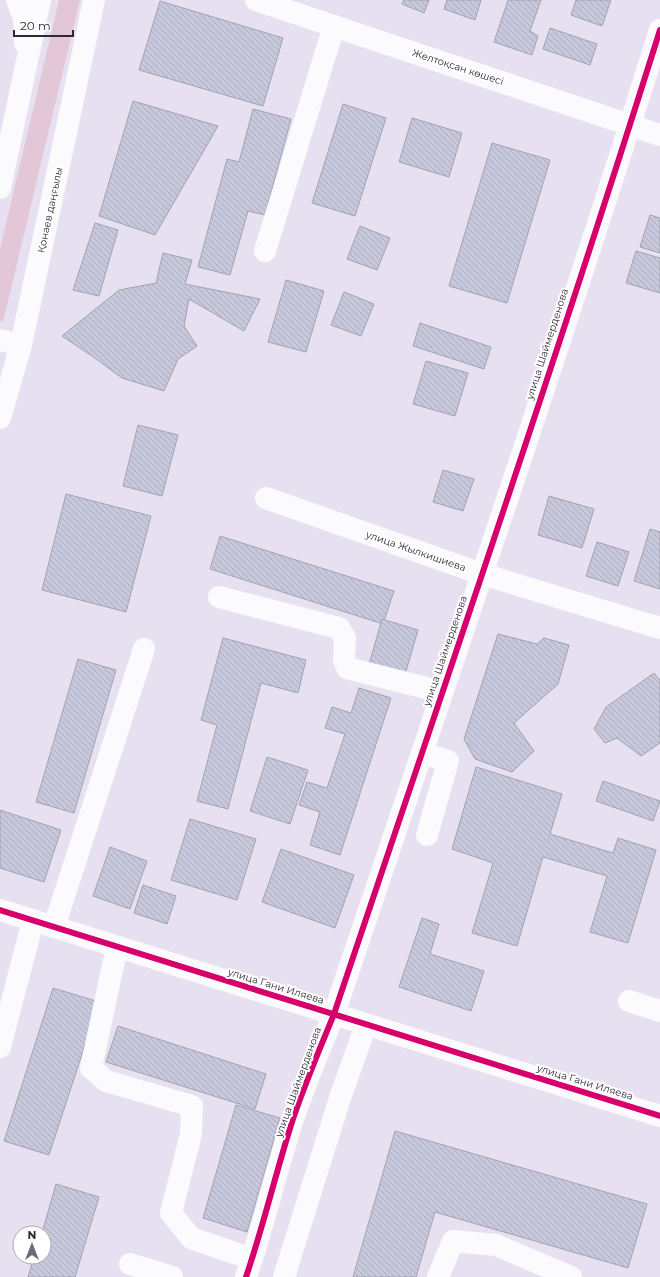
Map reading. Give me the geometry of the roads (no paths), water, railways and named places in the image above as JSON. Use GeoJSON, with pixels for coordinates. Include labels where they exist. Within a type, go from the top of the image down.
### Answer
{"type":"FeatureCollection","features":[{"type":"Feature","properties":{"kind":"street"},"geometry":{"type":"LineString","coordinates":[[16,0],[24,18],[26,67]]}},
{"type":"Feature","properties":{"kind":"street"},"geometry":{"type":"LineString","coordinates":[[0,188],[40,0]]}},
{"type":"Feature","properties":{"kind":"street","name":"Қонаев даңғылы"},"geometry":{"type":"LineString","coordinates":[[0,418],[21,345],[94,0]]}},
{"type":"Feature","properties":{"kind":"street","name":"Желтоқсан көшесі"},"geometry":{"type":"LineString","coordinates":[[256,0],[660,135]]}},
{"type":"Feature","properties":{"kind":"street"},"geometry":{"type":"LineString","coordinates":[[266,252],[334,26]]}},
{"type":"Feature","properties":{"kind":"street","name":"улица Шаймерденова"},"geometry":{"type":"LineString","coordinates":[[249,1268],[292,1124],[306,1083],[334,1014],[422,753],[660,30]]}},
{"type":"Feature","properties":{"kind":"street"},"geometry":{"type":"LineString","coordinates":[[0,340],[21,345]]}},
{"type":"Feature","properties":{"kind":"street","name":"улица Жылкишиева"},"geometry":{"type":"LineString","coordinates":[[266,498],[482,574],[660,628]]}},
{"type":"Feature","properties":{"kind":"street"},"geometry":{"type":"LineString","coordinates":[[219,597],[339,628],[345,638],[344,660],[347,668],[442,692]]}},
{"type":"Feature","properties":{"kind":"street"},"geometry":{"type":"LineString","coordinates":[[0,1047],[43,924],[144,649]]}},
{"type":"Feature","properties":{"kind":"street"},"geometry":{"type":"LineString","coordinates":[[422,753],[448,761],[427,835]]}},
{"type":"Feature","properties":{"kind":"street","name":"улица Гани Иляева"},"geometry":{"type":"LineString","coordinates":[[0,910],[660,1116]]}},
{"type":"Feature","properties":{"kind":"street"},"geometry":{"type":"LineString","coordinates":[[117,947],[91,1068],[106,1081],[192,1106],[191,1134],[171,1213],[191,1238],[249,1268]]}},
{"type":"Feature","properties":{"kind":"street"},"geometry":{"type":"LineString","coordinates":[[629,1001],[660,1011]]}},
{"type":"Feature","properties":{"kind":"street"},"geometry":{"type":"LineString","coordinates":[[284,1277],[340,1098],[366,1025]]}},
{"type":"Feature","properties":{"kind":"street"},"geometry":{"type":"LineString","coordinates":[[438,1277],[453,1241],[496,1245],[571,1277]]}},
{"type":"Feature","properties":{"kind":"street"},"geometry":{"type":"LineString","coordinates":[[130,1264],[172,1277]]}}]}
